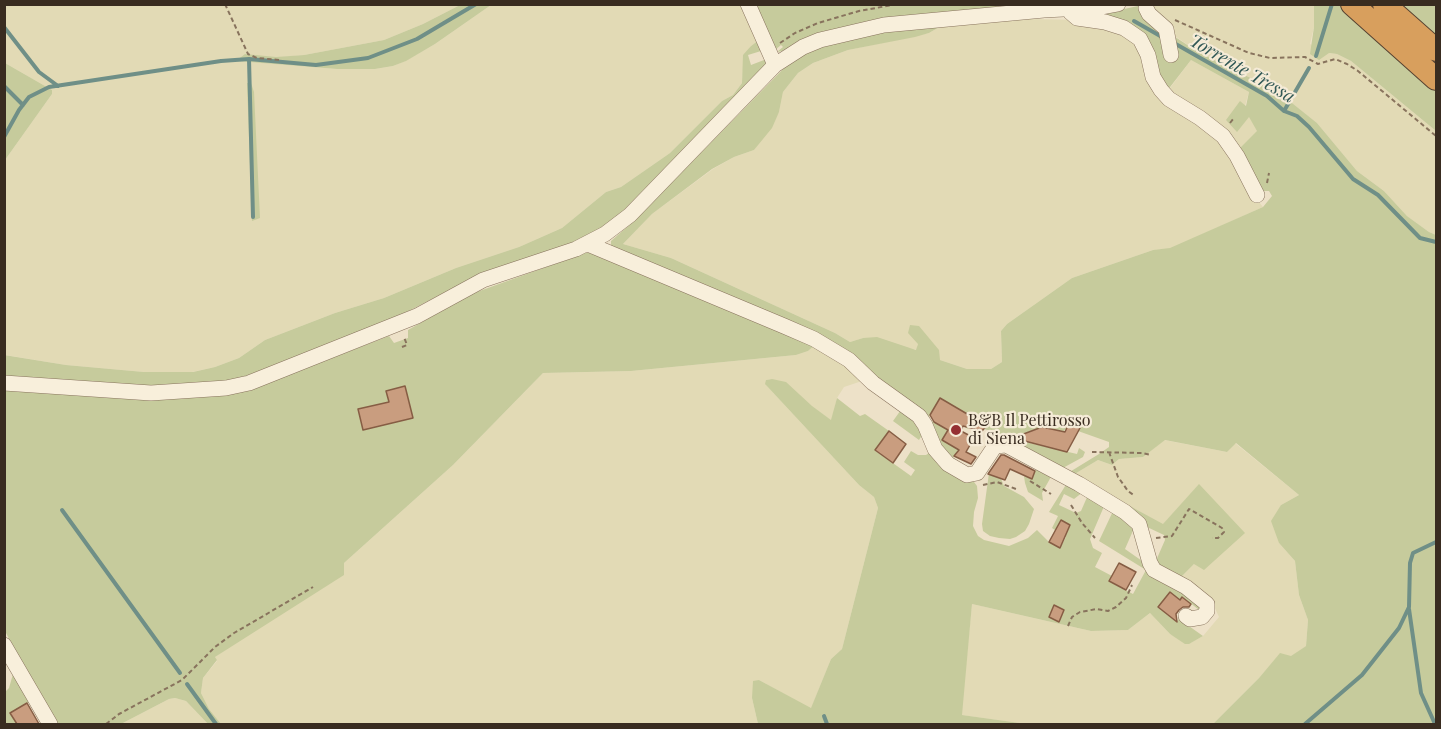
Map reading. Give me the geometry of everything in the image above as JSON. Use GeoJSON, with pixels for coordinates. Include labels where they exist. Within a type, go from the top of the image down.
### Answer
{"type":"FeatureCollection","features":[{"type":"Feature","properties":{"kind":"highway"},"geometry":{"type":"LineString","coordinates":[[1352,4],[1437,79]]}},
{"type":"Feature","properties":{"kind":"highway"},"geometry":{"type":"LineString","coordinates":[[1384,4],[1437,50]]}},
{"type":"Feature","properties":{"kind":"street"},"geometry":{"type":"LineString","coordinates":[[747,4],[775,65]]}},
{"type":"Feature","properties":{"kind":"street"},"geometry":{"type":"LineString","coordinates":[[4,383],[151,393],[226,388],[249,383],[395,326],[483,280],[588,244],[605,234],[630,215],[775,65],[791,53],[820,40],[884,25],[1118,4]]}},
{"type":"Feature","properties":{"kind":"street"},"geometry":{"type":"LineString","coordinates":[[1146,8],[1149,14],[1166,29],[1170,47]]}},
{"type":"Feature","properties":{"kind":"street"},"geometry":{"type":"LineString","coordinates":[[1067,10],[1077,18],[1105,22],[1124,28],[1140,39],[1148,55],[1156,84],[1168,99],[1206,122],[1223,136],[1237,156],[1257,195]]}},
{"type":"Feature","properties":{"kind":"street"},"geometry":{"type":"LineString","coordinates":[[588,244],[814,339],[849,360],[873,383],[919,416],[935,449],[948,464],[967,475],[977,472],[995,446],[1006,445],[1079,484],[1125,512],[1139,524],[1154,570],[1186,587],[1208,604],[1203,617],[1190,619],[1186,616]]}},
{"type":"Feature","properties":{"kind":"street"},"geometry":{"type":"LineString","coordinates":[[4,645],[50,724]]}},
{"type":"Feature","properties":{"kind":"path"},"geometry":{"type":"LineString","coordinates":[[225,4],[248,54],[257,58],[280,60]]}},
{"type":"Feature","properties":{"kind":"path"},"geometry":{"type":"LineString","coordinates":[[1146,8],[1198,28],[1250,53],[1270,58],[1305,57],[1318,64],[1335,59],[1347,64],[1437,136]]}},
{"type":"Feature","properties":{"kind":"path"},"geometry":{"type":"LineString","coordinates":[[398,335],[403,333],[407,345],[402,347]]}},
{"type":"Feature","properties":{"kind":"path"},"geometry":{"type":"LineString","coordinates":[[1092,452],[1151,455]]}},
{"type":"Feature","properties":{"kind":"path"},"geometry":{"type":"LineString","coordinates":[[1109,452],[1118,477],[1128,491],[1135,496]]}},
{"type":"Feature","properties":{"kind":"path"},"geometry":{"type":"LineString","coordinates":[[1030,481],[1051,494]]}},
{"type":"Feature","properties":{"kind":"path"},"geometry":{"type":"LineString","coordinates":[[980,485],[997,482],[1016,489]]}},
{"type":"Feature","properties":{"kind":"path"},"geometry":{"type":"LineString","coordinates":[[1071,505],[1082,524],[1095,538]]}},
{"type":"Feature","properties":{"kind":"path"},"geometry":{"type":"LineString","coordinates":[[1144,538],[1172,536],[1189,509],[1222,528],[1224,532],[1221,536],[1212,538]]}},
{"type":"Feature","properties":{"kind":"path"},"geometry":{"type":"LineString","coordinates":[[1068,626],[1072,617],[1080,612],[1097,609],[1107,612],[1116,607],[1126,598],[1132,585]]}},
{"type":"Feature","properties":{"kind":"path"},"geometry":{"type":"LineString","coordinates":[[106,724],[182,680],[215,647],[234,633],[313,587]]}},
{"type":"Feature","properties":{"kind":"shaded area"},"geometry":{"type":"Polygon","coordinates":[[[5,4],[460,5],[384,40],[304,55],[237,61],[337,69],[375,69],[393,66],[435,44],[491,5],[753,5],[768,34],[751,46],[743,69],[742,83],[733,95],[722,101],[670,153],[621,187],[606,192],[562,228],[519,247],[456,268],[384,298],[335,313],[265,340],[239,358],[215,367],[192,372],[144,372],[66,365],[5,355],[5,160],[52,94],[52,90],[5,63],[5,4]]]}},
{"type":"Feature","properties":{"kind":"shaded area"},"geometry":{"type":"Polygon","coordinates":[[[1141,4],[1314,5],[1314,27],[1310,44],[1351,61],[1436,131],[1436,235],[1407,216],[1384,191],[1357,171],[1317,123],[1277,91],[1198,52],[1146,16],[1138,6],[1141,4]]]}},
{"type":"Feature","properties":{"kind":"shaded area"},"geometry":{"type":"Polygon","coordinates":[[[1030,19],[1081,20],[1131,36],[1151,80],[1212,130],[1263,207],[1170,249],[1153,250],[1072,278],[1007,324],[1001,331],[1002,362],[991,369],[967,369],[940,360],[918,344],[917,350],[863,338],[850,342],[671,258],[623,244],[652,214],[713,169],[734,157],[754,150],[779,112],[783,92],[798,73],[813,63],[848,50],[929,33],[941,26],[1030,19]]]}},
{"type":"Feature","properties":{"kind":"shaded area"},"geometry":{"type":"Polygon","coordinates":[[[1191,60],[1249,92],[1245,106],[1240,101],[1258,131],[1239,149],[1167,92],[1191,60]]]}},
{"type":"Feature","properties":{"kind":"shaded area"},"geometry":{"type":"Polygon","coordinates":[[[815,345],[848,364],[862,381],[844,387],[837,398],[832,421],[772,379],[766,380],[766,385],[859,485],[874,497],[878,508],[842,649],[831,659],[811,709],[759,680],[752,698],[758,724],[221,724],[209,709],[201,693],[203,678],[217,661],[215,657],[344,563],[453,465],[543,373],[631,371],[796,355],[808,351],[815,345]]]}},
{"type":"Feature","properties":{"kind":"shaded area"},"geometry":{"type":"Polygon","coordinates":[[[1164,440],[1227,452],[1235,443],[1299,495],[1281,505],[1279,543],[1295,561],[1299,595],[1308,620],[1306,646],[1291,657],[1280,654],[1213,724],[1027,724],[961,715],[972,604],[1091,631],[1128,630],[1150,613],[1170,634],[1190,643],[1203,636],[1219,617],[1213,604],[1179,579],[1194,564],[1199,485],[1163,525],[1073,475],[1098,460],[1112,465],[1119,459],[1143,457],[1164,440]]]}},
{"type":"Feature","properties":{"kind":"shaded area"},"geometry":{"type":"Polygon","coordinates":[[[169,699],[186,701],[208,724],[121,724],[169,699]]]}},
{"type":"Feature","properties":{"kind":"green space"},"geometry":{"type":"Polygon","coordinates":[[[460,5],[491,5],[435,44],[393,66],[375,69],[337,69],[236,61],[245,54],[276,57],[304,55],[384,40],[460,5]]]}},
{"type":"Feature","properties":{"kind":"green space"},"geometry":{"type":"Polygon","coordinates":[[[753,5],[1025,5],[777,52],[783,47],[781,45],[775,50],[753,5]]]}},
{"type":"Feature","properties":{"kind":"green space"},"geometry":{"type":"Polygon","coordinates":[[[1314,5],[1342,5],[1436,87],[1436,131],[1351,61],[1337,54],[1329,53],[1319,60],[1310,54],[1314,5]]]}},
{"type":"Feature","properties":{"kind":"green space"},"geometry":{"type":"Polygon","coordinates":[[[1394,5],[1436,5],[1436,41],[1394,5]]]}},
{"type":"Feature","properties":{"kind":"green space"},"geometry":{"type":"Polygon","coordinates":[[[1138,6],[1157,25],[1198,52],[1277,91],[1317,123],[1357,171],[1384,191],[1407,216],[1436,235],[1436,724],[1213,724],[1259,678],[1280,653],[1291,656],[1306,646],[1308,620],[1299,595],[1295,561],[1279,543],[1271,521],[1281,505],[1299,495],[1236,443],[1227,452],[1165,440],[1143,457],[1119,459],[1112,465],[1098,460],[1073,475],[1068,473],[1109,447],[1109,442],[1078,431],[1079,428],[1070,423],[1063,432],[1042,427],[1022,434],[1021,441],[1077,454],[1079,448],[1085,452],[1083,457],[1061,469],[1013,443],[1011,438],[984,429],[988,423],[976,415],[968,429],[958,423],[940,398],[928,419],[948,430],[942,440],[959,450],[953,458],[865,367],[611,248],[611,241],[634,221],[794,58],[823,45],[885,31],[941,26],[915,37],[848,50],[813,63],[798,73],[783,92],[779,112],[772,128],[754,150],[734,157],[712,169],[652,214],[623,244],[671,258],[850,342],[877,337],[916,350],[918,344],[908,333],[910,325],[919,326],[939,350],[940,360],[967,369],[991,369],[1002,362],[1001,331],[1007,324],[1072,278],[1153,250],[1170,248],[1263,207],[1272,196],[1269,191],[1256,186],[1239,149],[1257,131],[1249,117],[1237,132],[1226,120],[1240,101],[1246,106],[1249,92],[1191,60],[1167,91],[1142,35],[1083,18],[1138,6]]]}},
{"type":"Feature","properties":{"kind":"green space"},"geometry":{"type":"Polygon","coordinates":[[[759,40],[761,51],[748,55],[751,65],[764,60],[767,63],[623,211],[603,228],[579,241],[467,281],[391,320],[229,381],[150,386],[5,376],[4,355],[66,365],[144,372],[193,372],[215,367],[239,358],[265,340],[335,313],[384,298],[456,268],[519,247],[562,228],[606,192],[621,187],[670,153],[722,101],[733,95],[742,83],[743,55],[759,40]]]}},
{"type":"Feature","properties":{"kind":"green space"},"geometry":{"type":"Polygon","coordinates":[[[5,63],[52,90],[52,94],[5,160],[5,63]]]}},
{"type":"Feature","properties":{"kind":"green space"},"geometry":{"type":"Polygon","coordinates":[[[247,83],[251,83],[254,92],[260,218],[252,221],[247,83]]]}},
{"type":"Feature","properties":{"kind":"green space"},"geometry":{"type":"Polygon","coordinates":[[[590,253],[815,345],[808,351],[796,355],[631,371],[543,373],[453,465],[344,563],[344,575],[215,657],[217,660],[203,678],[201,693],[209,709],[221,724],[208,724],[186,701],[175,698],[121,724],[57,724],[39,697],[5,631],[4,389],[256,387],[389,336],[394,343],[408,338],[408,330],[474,293],[590,253]]]}},
{"type":"Feature","properties":{"kind":"green space"},"geometry":{"type":"Polygon","coordinates":[[[766,380],[786,382],[831,420],[837,398],[860,416],[865,414],[889,431],[876,451],[911,476],[915,470],[904,462],[911,451],[918,455],[926,455],[932,451],[971,478],[977,486],[978,498],[973,526],[978,536],[984,540],[1009,546],[1028,538],[1037,530],[1049,542],[1060,548],[1066,537],[1052,528],[1058,516],[1049,512],[1067,483],[1083,492],[1074,499],[1064,494],[1059,505],[1076,513],[1081,511],[1088,495],[1105,504],[1090,539],[1093,548],[1102,553],[1095,567],[1112,576],[1110,582],[1133,594],[1146,570],[1099,541],[1114,509],[1135,526],[1125,549],[1202,603],[1199,610],[1183,597],[1180,600],[1170,592],[1177,621],[1179,619],[1203,636],[1185,644],[1170,634],[1150,613],[1128,630],[1091,631],[972,604],[962,715],[1027,724],[758,724],[752,698],[753,681],[759,680],[811,708],[831,659],[842,649],[878,508],[874,497],[859,485],[765,384],[766,380]]]}},
{"type":"Feature","properties":{"kind":"green space"},"geometry":{"type":"Polygon","coordinates":[[[903,407],[916,417],[922,435],[919,440],[893,421],[903,407]]]}},
{"type":"Feature","properties":{"kind":"green space"},"geometry":{"type":"Polygon","coordinates":[[[1037,467],[1052,475],[1042,493],[1043,501],[1028,492],[1025,483],[1024,476],[1032,479],[1037,467]]]}},
{"type":"Feature","properties":{"kind":"green space"},"geometry":{"type":"Polygon","coordinates":[[[989,473],[1001,479],[1004,486],[1024,497],[1034,509],[1025,531],[1016,537],[999,538],[983,531],[989,473]]]}},
{"type":"Feature","properties":{"kind":"green space"},"geometry":{"type":"Polygon","coordinates":[[[1199,484],[1245,533],[1204,570],[1194,564],[1179,579],[1155,563],[1165,540],[1164,535],[1147,527],[1091,485],[1163,524],[1199,484]]]}},
{"type":"Feature","properties":{"kind":"green space"},"geometry":{"type":"Polygon","coordinates":[[[13,674],[29,702],[10,713],[17,724],[5,724],[4,693],[9,688],[13,674]]]}},
{"type":"Feature","properties":{"kind":"building"},"geometry":{"type":"Polygon","coordinates":[[[405,386],[413,418],[363,430],[358,409],[389,402],[386,391],[405,386]]]}},
{"type":"Feature","properties":{"kind":"building"},"geometry":{"type":"Polygon","coordinates":[[[940,398],[974,418],[976,415],[989,423],[982,431],[963,426],[961,431],[974,438],[966,452],[976,457],[971,464],[954,456],[959,450],[942,440],[948,430],[934,422],[930,415],[940,398]]]}},
{"type":"Feature","properties":{"kind":"building"},"geometry":{"type":"Polygon","coordinates":[[[1069,423],[1080,428],[1067,452],[1013,438],[1042,427],[1065,432],[1069,423]]]}},
{"type":"Feature","properties":{"kind":"building"},"geometry":{"type":"Polygon","coordinates":[[[889,431],[906,444],[893,463],[875,450],[889,431]]]}},
{"type":"Feature","properties":{"kind":"building"},"geometry":{"type":"Polygon","coordinates":[[[1001,455],[1035,471],[1032,479],[1010,469],[1005,480],[988,474],[1001,455]]]}},
{"type":"Feature","properties":{"kind":"building"},"geometry":{"type":"Polygon","coordinates":[[[1061,520],[1070,525],[1060,548],[1049,542],[1061,520]]]}},
{"type":"Feature","properties":{"kind":"building"},"geometry":{"type":"Polygon","coordinates":[[[1119,563],[1136,572],[1126,590],[1109,581],[1119,563]]]}},
{"type":"Feature","properties":{"kind":"building"},"geometry":{"type":"Polygon","coordinates":[[[1170,592],[1180,600],[1182,597],[1191,604],[1179,610],[1176,614],[1177,622],[1158,607],[1170,592]]]}},
{"type":"Feature","properties":{"kind":"building"},"geometry":{"type":"Polygon","coordinates":[[[1054,605],[1064,610],[1059,622],[1049,617],[1054,605]]]}},
{"type":"Feature","properties":{"kind":"building"},"geometry":{"type":"Polygon","coordinates":[[[27,703],[39,724],[17,724],[10,713],[27,703]]]}},
{"type":"Feature","properties":{"kind":"waterway"},"geometry":{"type":"LineString","coordinates":[[4,137],[29,97],[49,87],[221,61],[249,59],[316,65],[368,58],[417,39],[476,4]]}},
{"type":"Feature","properties":{"kind":"waterway"},"geometry":{"type":"LineString","coordinates":[[1316,56],[1332,4]]}},
{"type":"Feature","properties":{"kind":"waterway","name":"Torrente Tressa"},"geometry":{"type":"LineString","coordinates":[[1134,21],[1162,37]]}},
{"type":"Feature","properties":{"kind":"waterway"},"geometry":{"type":"LineString","coordinates":[[4,27],[39,72],[58,86]]}},
{"type":"Feature","properties":{"kind":"waterway","name":"Torrente Tressa"},"geometry":{"type":"LineString","coordinates":[[1174,43],[1267,96],[1284,111],[1297,116],[1353,179],[1378,195],[1420,238],[1436,242]]}},
{"type":"Feature","properties":{"kind":"waterway"},"geometry":{"type":"LineString","coordinates":[[249,59],[253,217]]}},
{"type":"Feature","properties":{"kind":"waterway"},"geometry":{"type":"LineString","coordinates":[[1284,111],[1309,68]]}},
{"type":"Feature","properties":{"kind":"waterway"},"geometry":{"type":"LineString","coordinates":[[4,86],[23,105]]}},
{"type":"Feature","properties":{"kind":"waterway"},"geometry":{"type":"LineString","coordinates":[[62,510],[180,673]]}},
{"type":"Feature","properties":{"kind":"waterway"},"geometry":{"type":"LineString","coordinates":[[1305,724],[1362,675],[1399,628],[1409,607],[1410,563],[1413,553],[1436,542]]}},
{"type":"Feature","properties":{"kind":"waterway"},"geometry":{"type":"LineString","coordinates":[[1409,609],[1421,693],[1435,724]]}},
{"type":"Feature","properties":{"kind":"waterway"},"geometry":{"type":"LineString","coordinates":[[187,684],[216,724]]}},
{"type":"Feature","properties":{"kind":"waterway"},"geometry":{"type":"LineString","coordinates":[[824,716],[827,724]]}},
{"type":"Feature","properties":{"kind":"place","name":"B&B Il Pettirosso di Siena"},"geometry":{"type":"Point","coordinates":[956,430]}}]}
